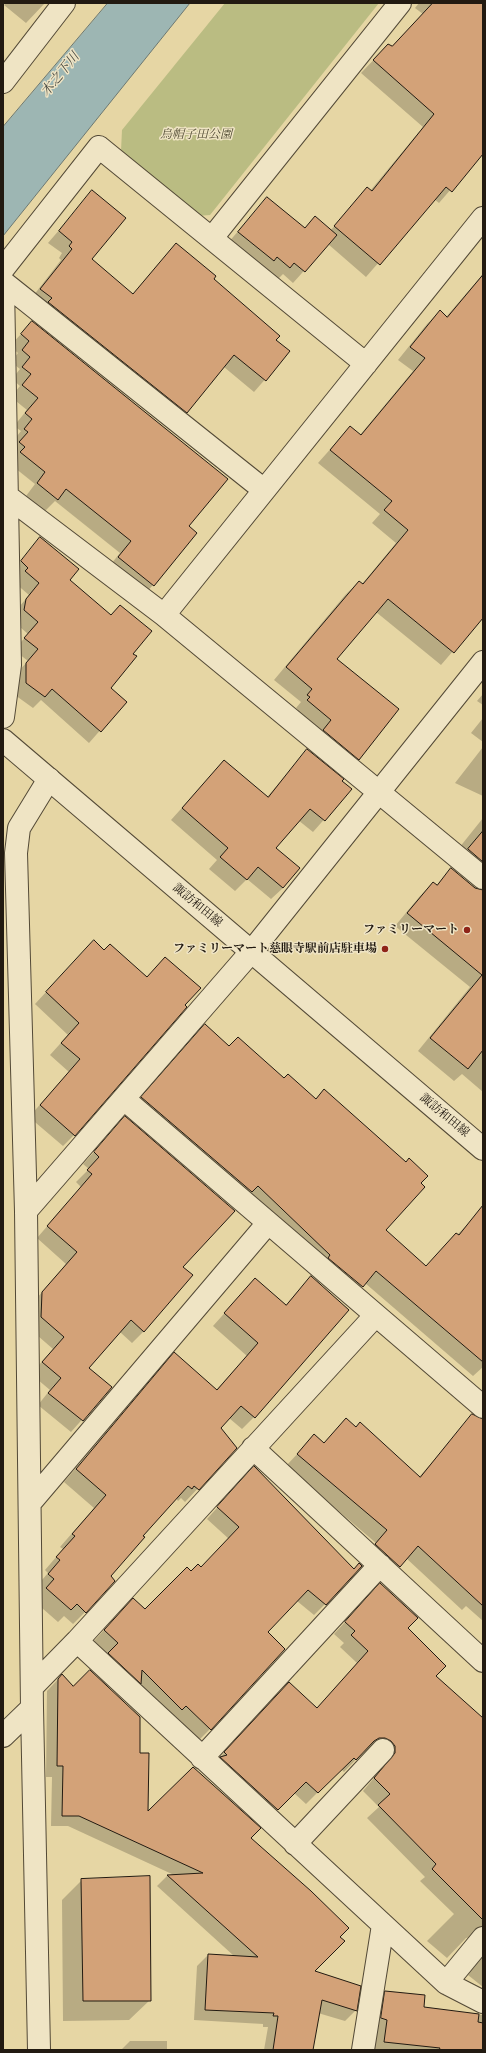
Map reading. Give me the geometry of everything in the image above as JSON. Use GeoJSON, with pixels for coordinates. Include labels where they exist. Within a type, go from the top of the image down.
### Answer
{"type":"FeatureCollection","features":[{"type":"Feature","properties":{"kind":"street"},"geometry":{"type":"LineString","coordinates":[[3,82],[64,3]]}},
{"type":"Feature","properties":{"kind":"street"},"geometry":{"type":"LineString","coordinates":[[212,238],[400,3]]}},
{"type":"Feature","properties":{"kind":"street"},"geometry":{"type":"LineString","coordinates":[[3,270],[100,147],[366,364]]}},
{"type":"Feature","properties":{"kind":"street"},"geometry":{"type":"LineString","coordinates":[[164,615],[483,218]]}},
{"type":"Feature","properties":{"kind":"street"},"geometry":{"type":"LineString","coordinates":[[3,282],[264,490]]}},
{"type":"Feature","properties":{"kind":"street"},"geometry":{"type":"LineString","coordinates":[[3,286],[10,665],[3,717]]}},
{"type":"Feature","properties":{"kind":"street"},"geometry":{"type":"LineString","coordinates":[[7,496],[164,615],[483,878]]}},
{"type":"Feature","properties":{"kind":"street"},"geometry":{"type":"LineString","coordinates":[[26,1211],[251,952],[483,662]]}},
{"type":"Feature","properties":{"kind":"street","name":"諏訪和田線"},"geometry":{"type":"LineString","coordinates":[[3,740],[483,1149]]}},
{"type":"Feature","properties":{"kind":"street"},"geometry":{"type":"LineString","coordinates":[[39,2050],[32,1698],[26,1211],[16,853],[19,828],[48,779]]}},
{"type":"Feature","properties":{"kind":"street"},"geometry":{"type":"LineString","coordinates":[[124,1099],[483,1408]]}},
{"type":"Feature","properties":{"kind":"street"},"geometry":{"type":"LineString","coordinates":[[30,1503],[268,1223]]}},
{"type":"Feature","properties":{"kind":"street"},"geometry":{"type":"LineString","coordinates":[[3,1736],[77,1641],[375,1316]]}},
{"type":"Feature","properties":{"kind":"street"},"geometry":{"type":"LineString","coordinates":[[253,1448],[483,1660]]}},
{"type":"Feature","properties":{"kind":"street"},"geometry":{"type":"LineString","coordinates":[[202,1758],[380,1565]]}},
{"type":"Feature","properties":{"kind":"street"},"geometry":{"type":"LineString","coordinates":[[77,1641],[446,1983],[483,2002]]}},
{"type":"Feature","properties":{"kind":"street"},"geometry":{"type":"LineString","coordinates":[[295,1844],[383,1750]]}},
{"type":"Feature","properties":{"kind":"street"},"geometry":{"type":"LineString","coordinates":[[363,2050],[383,1925]]}},
{"type":"Feature","properties":{"kind":"street"},"geometry":{"type":"LineString","coordinates":[[446,1983],[483,1938]]}},
{"type":"Feature","properties":{"kind":"green space","name":"烏帽子田公園"},"geometry":{"type":"Polygon","coordinates":[[[225,3],[379,3],[210,215],[197,216],[121,151],[122,130],[225,3]]]}},
{"type":"Feature","properties":{"kind":"water","name":"木之下川"},"geometry":{"type":"Polygon","coordinates":[[[108,3],[190,3],[3,236],[3,127],[108,3]]]}},
{"type":"Feature","properties":{"kind":"building"},"geometry":{"type":"Polygon","coordinates":[[[433,3],[483,3],[483,154],[452,192],[446,187],[380,265],[334,226],[367,187],[372,191],[434,114],[373,60],[388,44],[392,46],[433,3]]]}},
{"type":"Feature","properties":{"kind":"building"},"geometry":{"type":"Polygon","coordinates":[[[92,190],[126,218],[92,259],[133,294],[176,243],[216,276],[214,279],[280,336],[276,340],[290,351],[266,381],[234,355],[187,413],[48,302],[52,298],[40,289],[72,249],[69,246],[72,242],[59,231],[92,190]]]}},
{"type":"Feature","properties":{"kind":"building"},"geometry":{"type":"Polygon","coordinates":[[[267,197],[305,228],[315,216],[337,235],[305,272],[294,263],[290,268],[277,257],[274,261],[238,232],[267,197]]]}},
{"type":"Feature","properties":{"kind":"building"},"geometry":{"type":"Polygon","coordinates":[[[483,275],[483,618],[454,653],[388,599],[337,659],[399,709],[359,760],[323,730],[331,720],[307,700],[310,697],[307,695],[312,689],[286,667],[359,581],[363,584],[408,530],[384,510],[392,501],[330,450],[350,426],[361,435],[425,358],[410,347],[440,310],[447,317],[483,275]]]}},
{"type":"Feature","properties":{"kind":"building"},"geometry":{"type":"Polygon","coordinates":[[[32,321],[228,479],[189,526],[197,533],[154,586],[118,557],[131,541],[66,489],[58,500],[37,483],[45,472],[20,452],[25,447],[19,442],[28,432],[24,429],[32,419],[25,413],[38,398],[22,385],[31,374],[22,367],[30,357],[22,350],[29,341],[21,334],[32,321]]]}},
{"type":"Feature","properties":{"kind":"building"},"geometry":{"type":"Polygon","coordinates":[[[40,537],[79,569],[70,580],[111,615],[120,605],[152,631],[133,654],[137,656],[111,688],[127,702],[101,732],[52,689],[45,697],[26,683],[26,663],[38,649],[24,638],[38,622],[24,610],[26,599],[39,583],[25,571],[28,568],[21,561],[40,537]]]}},
{"type":"Feature","properties":{"kind":"building"},"geometry":{"type":"Polygon","coordinates":[[[307,749],[344,779],[342,781],[352,789],[325,821],[310,809],[276,848],[300,868],[283,888],[258,867],[247,880],[220,857],[228,848],[182,808],[224,760],[268,797],[307,749]]]}},
{"type":"Feature","properties":{"kind":"building"},"geometry":{"type":"Polygon","coordinates":[[[483,831],[483,862],[468,849],[483,831]]]}},
{"type":"Feature","properties":{"kind":"building"},"geometry":{"type":"Polygon","coordinates":[[[451,868],[475,888],[483,890],[483,1050],[468,1069],[430,1038],[482,975],[407,913],[433,882],[437,885],[451,868]]]}},
{"type":"Feature","properties":{"kind":"building"},"geometry":{"type":"Polygon","coordinates":[[[94,940],[104,950],[110,944],[147,977],[165,957],[201,988],[185,1005],[187,1007],[75,1136],[40,1105],[80,1059],[61,1043],[79,1023],[46,992],[94,940]]]}},
{"type":"Feature","properties":{"kind":"building"},"geometry":{"type":"Polygon","coordinates":[[[205,1024],[229,1046],[238,1037],[284,1078],[288,1074],[316,1099],[324,1089],[406,1162],[409,1158],[428,1176],[421,1183],[425,1187],[386,1230],[426,1266],[456,1233],[459,1235],[483,1205],[483,1362],[376,1271],[363,1287],[328,1258],[330,1255],[258,1186],[252,1192],[141,1097],[205,1024]]]}},
{"type":"Feature","properties":{"kind":"building"},"geometry":{"type":"Polygon","coordinates":[[[125,1116],[235,1211],[183,1267],[193,1275],[144,1332],[131,1320],[89,1368],[112,1387],[83,1421],[48,1393],[61,1378],[42,1362],[64,1337],[41,1317],[42,1292],[77,1252],[47,1226],[92,1174],[87,1170],[99,1157],[94,1152],[125,1116]]]}},
{"type":"Feature","properties":{"kind":"building"},"geometry":{"type":"Polygon","coordinates":[[[311,1276],[349,1310],[255,1418],[241,1406],[221,1428],[237,1448],[199,1490],[194,1486],[192,1489],[188,1486],[143,1536],[145,1537],[111,1576],[115,1581],[86,1613],[77,1604],[71,1610],[46,1588],[54,1579],[48,1574],[60,1560],[56,1557],[75,1536],[72,1534],[106,1495],[76,1469],[174,1352],[217,1390],[258,1343],[224,1313],[255,1278],[286,1305],[311,1276]]]}},
{"type":"Feature","properties":{"kind":"building"},"geometry":{"type":"Polygon","coordinates":[[[472,1414],[483,1419],[483,1606],[418,1546],[400,1567],[375,1544],[387,1530],[297,1454],[314,1434],[324,1443],[346,1418],[356,1427],[360,1422],[420,1477],[472,1414]]]}},
{"type":"Feature","properties":{"kind":"building"},"geometry":{"type":"Polygon","coordinates":[[[254,1466],[354,1569],[359,1563],[362,1566],[326,1605],[308,1590],[268,1632],[285,1649],[211,1730],[186,1706],[182,1710],[142,1670],[141,1684],[108,1653],[118,1643],[104,1630],[133,1598],[145,1609],[187,1567],[191,1571],[198,1564],[201,1567],[239,1527],[217,1507],[254,1466]]]}},
{"type":"Feature","properties":{"kind":"building"},"geometry":{"type":"Polygon","coordinates":[[[380,1583],[418,1618],[408,1628],[446,1666],[436,1676],[483,1718],[483,1920],[432,1869],[436,1864],[378,1805],[390,1794],[374,1778],[395,1753],[395,1746],[391,1741],[385,1738],[379,1738],[374,1741],[356,1760],[354,1758],[318,1793],[306,1782],[278,1810],[220,1757],[227,1755],[224,1752],[289,1682],[317,1708],[368,1651],[351,1635],[355,1631],[345,1622],[380,1583]]]}},
{"type":"Feature","properties":{"kind":"building"},"geometry":{"type":"Polygon","coordinates":[[[90,1670],[140,1717],[140,1753],[149,1753],[148,1811],[193,1767],[261,1828],[251,1838],[311,1891],[349,1928],[340,1937],[345,1941],[315,1971],[361,1986],[357,2011],[322,2000],[313,2050],[273,2050],[278,2016],[273,2016],[274,2013],[205,2010],[208,1954],[258,1957],[167,1875],[203,1873],[79,1816],[62,1816],[63,1766],[57,1766],[58,1679],[62,1674],[73,1686],[90,1670]]]}},
{"type":"Feature","properties":{"kind":"building"},"geometry":{"type":"Polygon","coordinates":[[[150,1876],[151,2001],[83,2001],[81,1879],[150,1876]]]}},
{"type":"Feature","properties":{"kind":"building"},"geometry":{"type":"Polygon","coordinates":[[[385,1991],[425,1995],[424,2007],[479,2014],[478,2022],[483,2023],[483,2050],[439,2050],[440,2048],[384,2042],[387,2020],[381,2018],[385,1991]]]}},
{"type":"Feature","properties":{"kind":"place","name":"ファミリーマート"},"geometry":{"type":"Point","coordinates":[467,930]}},
{"type":"Feature","properties":{"kind":"place","name":"ファミリーマート慈眼寺駅前店駐車場"},"geometry":{"type":"Point","coordinates":[385,949]}}]}
